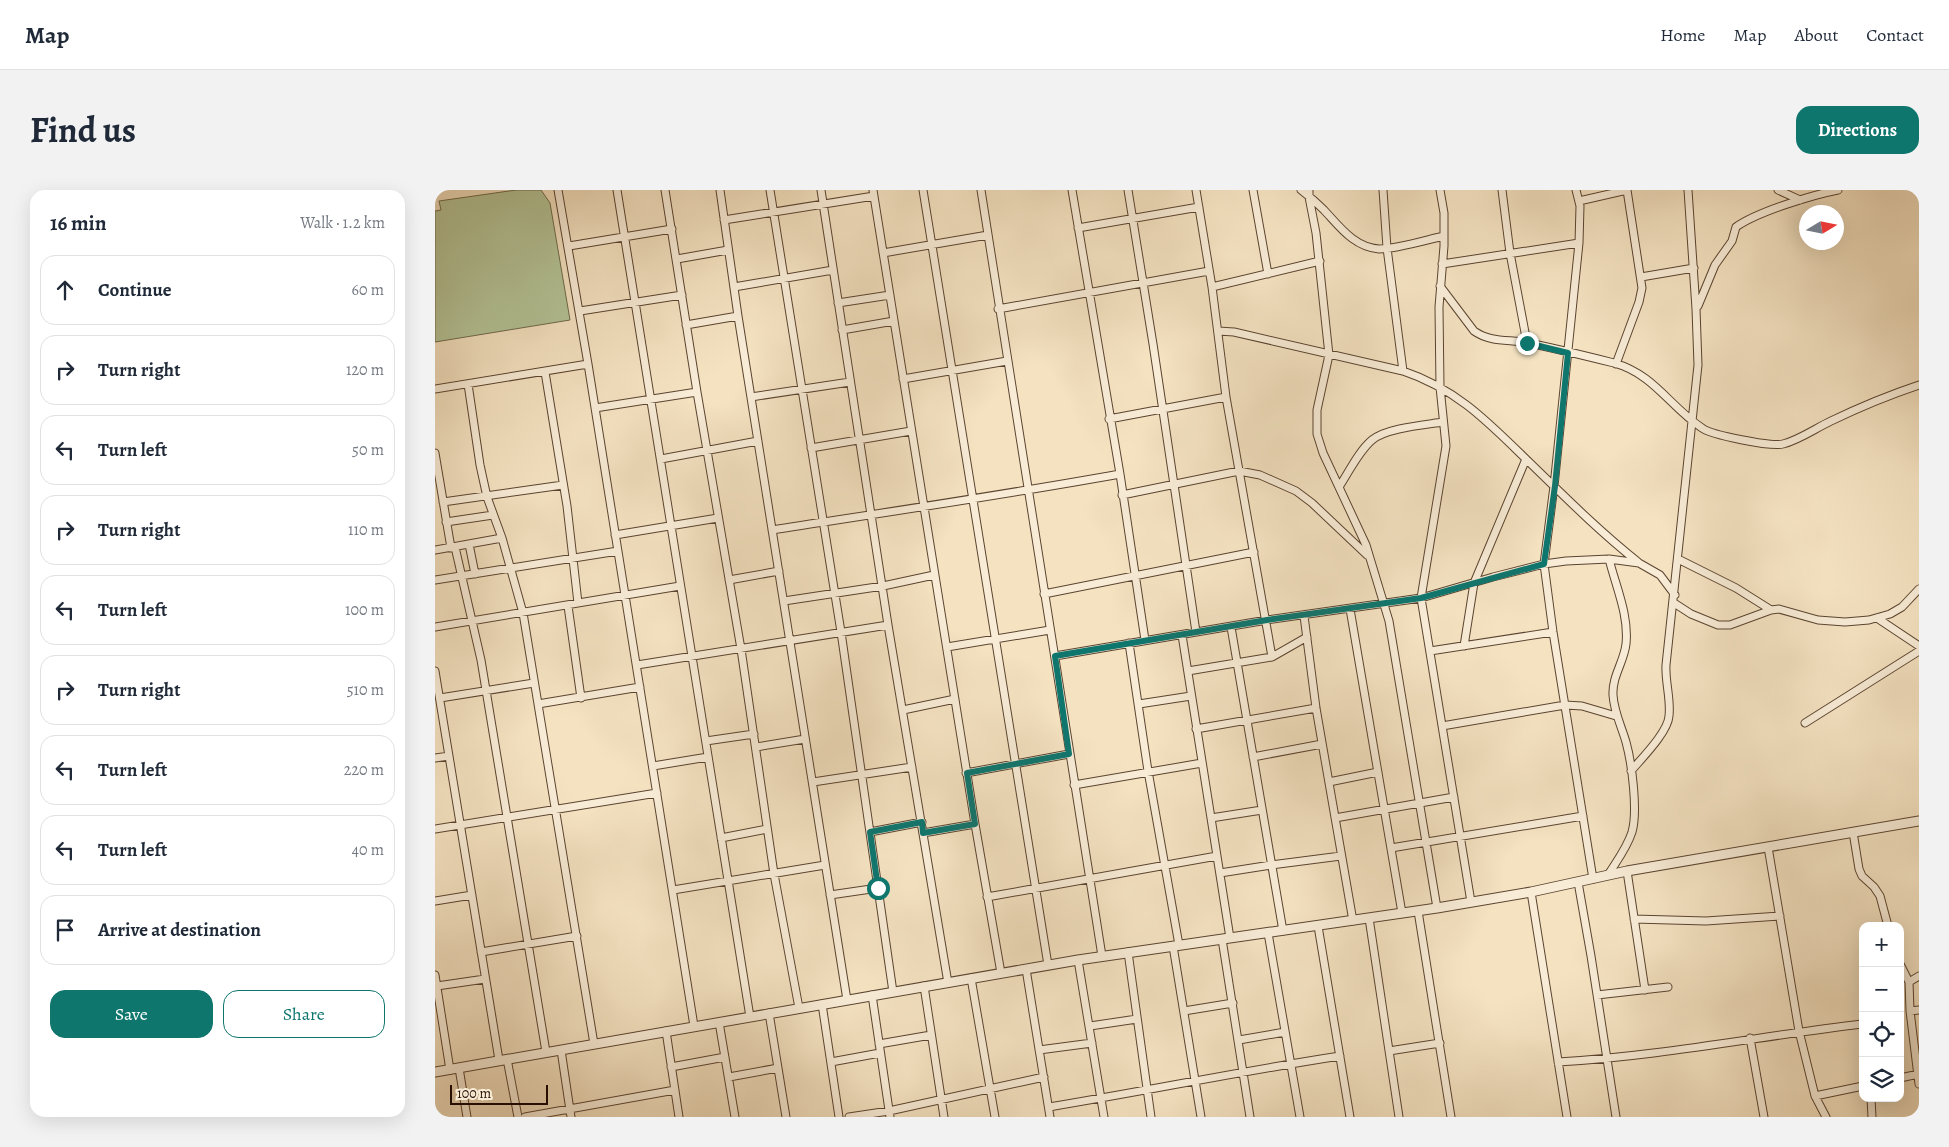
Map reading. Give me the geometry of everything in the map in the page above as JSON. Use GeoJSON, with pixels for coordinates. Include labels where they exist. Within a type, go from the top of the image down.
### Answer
{"type":"FeatureCollection","features":[{"type":"Feature","properties":{"kind":"street"},"geometry":{"type":"LineString","coordinates":[[558,190],[580,311],[694,1026]]}},
{"type":"Feature","properties":{"kind":"street"},"geometry":{"type":"LineString","coordinates":[[617,190],[750,1017]]}},
{"type":"Feature","properties":{"kind":"street"},"geometry":{"type":"LineString","coordinates":[[665,190],[741,648],[774,874],[799,1008]]}},
{"type":"Feature","properties":{"kind":"street"},"geometry":{"type":"LineString","coordinates":[[720,190],[738,316],[847,1000]]}},
{"type":"Feature","properties":{"kind":"street"},"geometry":{"type":"LineString","coordinates":[[770,190],[841,632],[893,992]]}},
{"type":"Feature","properties":{"kind":"street"},"geometry":{"type":"LineString","coordinates":[[821,190],[850,382],[873,515],[888,625],[948,983]]}},
{"type":"Feature","properties":{"kind":"street"},"geometry":{"type":"LineString","coordinates":[[923,190],[1048,965]]}},
{"type":"Feature","properties":{"kind":"street"},"geometry":{"type":"LineString","coordinates":[[981,190],[998,309],[1055,656],[1088,879],[1102,956]]}},
{"type":"Feature","properties":{"kind":"street"},"geometry":{"type":"LineString","coordinates":[[1072,190],[1109,419],[1120,474],[1145,640]]}},
{"type":"Feature","properties":{"kind":"street"},"geometry":{"type":"LineString","coordinates":[[1128,190],[1196,632]]}},
{"type":"Feature","properties":{"kind":"street"},"geometry":{"type":"LineString","coordinates":[[1196,190],[1212,287],[1226,397],[1267,620],[1272,657]]}},
{"type":"Feature","properties":{"kind":"street"},"geometry":{"type":"LineString","coordinates":[[1253,190],[1268,274]]}},
{"type":"Feature","properties":{"kind":"street"},"geometry":{"type":"LineString","coordinates":[[1301,190],[1309,193],[1336,224],[1357,242],[1374,248],[1387,248],[1444,236]]}},
{"type":"Feature","properties":{"kind":"street"},"geometry":{"type":"LineString","coordinates":[[1383,190],[1387,248],[1403,371]]}},
{"type":"Feature","properties":{"kind":"street"},"geometry":{"type":"LineString","coordinates":[[1440,190],[1444,213],[1439,316],[1440,387],[1446,446],[1421,598],[1471,902]]}},
{"type":"Feature","properties":{"kind":"street"},"geometry":{"type":"LineString","coordinates":[[1502,190],[1510,253],[1527,343]]}},
{"type":"Feature","properties":{"kind":"street"},"geometry":{"type":"LineString","coordinates":[[1575,190],[1579,201],[1581,224],[1555,486],[1544,564],[1553,632],[1593,879]]}},
{"type":"Feature","properties":{"kind":"street"},"geometry":{"type":"LineString","coordinates":[[1579,201],[1627,190],[1641,277],[1641,294],[1616,364]]}},
{"type":"Feature","properties":{"kind":"street"},"geometry":{"type":"LineString","coordinates":[[1631,771],[1665,730],[1668,722],[1669,709],[1666,675],[1698,365],[1694,268],[1688,190]]}},
{"type":"Feature","properties":{"kind":"street"},"geometry":{"type":"LineString","coordinates":[[1778,190],[1800,200]]}},
{"type":"Feature","properties":{"kind":"street"},"geometry":{"type":"LineString","coordinates":[[1696,308],[1715,265],[1732,241],[1735,227],[1800,200],[1827,191],[1838,190]]}},
{"type":"Feature","properties":{"kind":"street"},"geometry":{"type":"LineString","coordinates":[[724,220],[823,204],[873,193],[975,824],[1001,973]]}},
{"type":"Feature","properties":{"kind":"street"},"geometry":{"type":"LineString","coordinates":[[1309,193],[1320,261],[1329,356],[1317,410],[1316,423],[1319,443],[1365,545],[1389,621],[1437,908]]}},
{"type":"Feature","properties":{"kind":"street"},"geometry":{"type":"LineString","coordinates":[[1078,228],[1199,207]]}},
{"type":"Feature","properties":{"kind":"street"},"geometry":{"type":"LineString","coordinates":[[569,246],[672,229]]}},
{"type":"Feature","properties":{"kind":"street"},"geometry":{"type":"LineString","coordinates":[[883,253],[988,235]]}},
{"type":"Feature","properties":{"kind":"street"},"geometry":{"type":"LineString","coordinates":[[1442,264],[1579,243]]}},
{"type":"Feature","properties":{"kind":"street"},"geometry":{"type":"LineString","coordinates":[[677,259],[728,250]]}},
{"type":"Feature","properties":{"kind":"street"},"geometry":{"type":"LineString","coordinates":[[1212,287],[1320,261]]}},
{"type":"Feature","properties":{"kind":"street"},"geometry":{"type":"LineString","coordinates":[[1641,277],[1694,268]]}},
{"type":"Feature","properties":{"kind":"street"},"geometry":{"type":"LineString","coordinates":[[734,287],[833,270]]}},
{"type":"Feature","properties":{"kind":"street"},"geometry":{"type":"LineString","coordinates":[[998,309],[1209,271]]}},
{"type":"Feature","properties":{"kind":"street"},"geometry":{"type":"LineString","coordinates":[[1440,286],[1474,331],[1480,335],[1488,338],[1527,343],[1616,364],[1645,377],[1693,421],[1709,432],[1767,444],[1784,444],[1879,400],[1919,385]]}},
{"type":"Feature","properties":{"kind":"street"},"geometry":{"type":"LineString","coordinates":[[580,311],[682,295]]}},
{"type":"Feature","properties":{"kind":"street"},"geometry":{"type":"LineString","coordinates":[[838,303],[890,295]]}},
{"type":"Feature","properties":{"kind":"street"},"geometry":{"type":"LineString","coordinates":[[687,325],[738,316]]}},
{"type":"Feature","properties":{"kind":"street"},"geometry":{"type":"LineString","coordinates":[[842,330],[894,321]]}},
{"type":"Feature","properties":{"kind":"street"},"geometry":{"type":"LineString","coordinates":[[1218,331],[1233,332],[1329,356],[1403,371],[1440,387],[1485,419],[1609,538],[1639,563],[1660,575],[1674,599],[1691,614],[1718,625],[1730,625],[1771,610],[1787,610],[1818,620],[1831,621],[1845,622],[1877,618],[1902,607],[1919,589]]}},
{"type":"Feature","properties":{"kind":"street"},"geometry":{"type":"LineString","coordinates":[[903,379],[1007,361]]}},
{"type":"Feature","properties":{"kind":"street"},"geometry":{"type":"LineString","coordinates":[[435,389],[588,364]]}},
{"type":"Feature","properties":{"kind":"street"},"geometry":{"type":"LineString","coordinates":[[545,372],[563,485],[578,603]]}},
{"type":"Feature","properties":{"kind":"street"},"geometry":{"type":"LineString","coordinates":[[751,397],[850,382]]}},
{"type":"Feature","properties":{"kind":"street"},"geometry":{"type":"LineString","coordinates":[[468,384],[480,465],[487,497],[502,538],[523,613],[594,1044]]}},
{"type":"Feature","properties":{"kind":"street"},"geometry":{"type":"LineString","coordinates":[[595,408],[697,392]]}},
{"type":"Feature","properties":{"kind":"street"},"geometry":{"type":"LineString","coordinates":[[1109,419],[1226,397]]}},
{"type":"Feature","properties":{"kind":"street"},"geometry":{"type":"LineString","coordinates":[[1339,487],[1364,448],[1374,438],[1392,431],[1443,422]]}},
{"type":"Feature","properties":{"kind":"street"},"geometry":{"type":"LineString","coordinates":[[811,448],[911,431]]}},
{"type":"Feature","properties":{"kind":"street"},"geometry":{"type":"LineString","coordinates":[[661,458],[758,441]]}},
{"type":"Feature","properties":{"kind":"street"},"geometry":{"type":"LineString","coordinates":[[435,453],[446,522],[479,652],[547,1052]]}},
{"type":"Feature","properties":{"kind":"street"},"geometry":{"type":"LineString","coordinates":[[1464,646],[1474,583],[1526,459]]}},
{"type":"Feature","properties":{"kind":"street"},"geometry":{"type":"LineString","coordinates":[[1122,495],[1239,472],[1261,475],[1296,491],[1312,503],[1369,557]]}},
{"type":"Feature","properties":{"kind":"street"},"geometry":{"type":"LineString","coordinates":[[772,530],[873,515],[924,505],[1027,491],[1120,474]]}},
{"type":"Feature","properties":{"kind":"street"},"geometry":{"type":"LineString","coordinates":[[443,502],[563,485]]}},
{"type":"Feature","properties":{"kind":"street"},"geometry":{"type":"LineString","coordinates":[[446,522],[493,515]]}},
{"type":"Feature","properties":{"kind":"street"},"geometry":{"type":"LineString","coordinates":[[615,535],[718,518]]}},
{"type":"Feature","properties":{"kind":"street"},"geometry":{"type":"LineString","coordinates":[[435,550],[502,538]]}},
{"type":"Feature","properties":{"kind":"street"},"geometry":{"type":"LineString","coordinates":[[469,544],[475,574]]}},
{"type":"Feature","properties":{"kind":"street"},"geometry":{"type":"LineString","coordinates":[[435,580],[618,551]]}},
{"type":"Feature","properties":{"kind":"street"},"geometry":{"type":"LineString","coordinates":[[1044,594],[1254,552]]}},
{"type":"Feature","properties":{"kind":"street"},"geometry":{"type":"LineString","coordinates":[[1055,656],[1267,620],[1421,598],[1544,564],[1609,559],[1639,563]]}},
{"type":"Feature","properties":{"kind":"street"},"geometry":{"type":"LineString","coordinates":[[1608,875],[1628,842],[1634,824],[1631,771],[1626,742],[1616,716],[1613,684],[1624,655],[1627,629],[1623,606],[1609,559]]}},
{"type":"Feature","properties":{"kind":"street"},"geometry":{"type":"LineString","coordinates":[[1678,559],[1736,588],[1771,610]]}},
{"type":"Feature","properties":{"kind":"street"},"geometry":{"type":"LineString","coordinates":[[729,580],[779,571]]}},
{"type":"Feature","properties":{"kind":"street"},"geometry":{"type":"LineString","coordinates":[[783,601],[883,586],[935,575]]}},
{"type":"Feature","properties":{"kind":"street"},"geometry":{"type":"LineString","coordinates":[[435,627],[681,586]]}},
{"type":"Feature","properties":{"kind":"street"},"geometry":{"type":"LineString","coordinates":[[568,606],[581,698]]}},
{"type":"Feature","properties":{"kind":"street"},"geometry":{"type":"LineString","coordinates":[[1351,609],[1401,913]]}},
{"type":"Feature","properties":{"kind":"street"},"geometry":{"type":"LineString","coordinates":[[1305,616],[1316,708],[1353,921]]}},
{"type":"Feature","properties":{"kind":"street"},"geometry":{"type":"LineString","coordinates":[[1877,618],[1919,646]]}},
{"type":"Feature","properties":{"kind":"street"},"geometry":{"type":"LineString","coordinates":[[637,664],[888,625]]}},
{"type":"Feature","properties":{"kind":"street"},"geometry":{"type":"LineString","coordinates":[[1231,627],[1283,931]]}},
{"type":"Feature","properties":{"kind":"street"},"geometry":{"type":"LineString","coordinates":[[947,647],[1050,630]]}},
{"type":"Feature","properties":{"kind":"street"},"geometry":{"type":"LineString","coordinates":[[1429,651],[1553,632]]}},
{"type":"Feature","properties":{"kind":"street"},"geometry":{"type":"LineString","coordinates":[[1182,635],[1220,873],[1233,1003],[1250,1117]]}},
{"type":"Feature","properties":{"kind":"street"},"geometry":{"type":"LineString","coordinates":[[1188,671],[1272,657],[1307,637]]}},
{"type":"Feature","properties":{"kind":"street"},"geometry":{"type":"LineString","coordinates":[[1129,643],[1148,772],[1165,866],[1183,1011],[1201,1117]]}},
{"type":"Feature","properties":{"kind":"street"},"geometry":{"type":"LineString","coordinates":[[1805,723],[1919,651]]}},
{"type":"Feature","properties":{"kind":"street"},"geometry":{"type":"LineString","coordinates":[[435,671],[485,979],[518,1117]]}},
{"type":"Feature","properties":{"kind":"street"},"geometry":{"type":"LineString","coordinates":[[440,698],[534,683]]}},
{"type":"Feature","properties":{"kind":"street"},"geometry":{"type":"LineString","coordinates":[[538,704],[640,687]]}},
{"type":"Feature","properties":{"kind":"street"},"geometry":{"type":"LineString","coordinates":[[1139,704],[1191,696]]}},
{"type":"Feature","properties":{"kind":"street"},"geometry":{"type":"LineString","coordinates":[[903,710],[955,699]]}},
{"type":"Feature","properties":{"kind":"street"},"geometry":{"type":"LineString","coordinates":[[1442,726],[1565,705],[1582,706],[1616,716]]}},
{"type":"Feature","properties":{"kind":"street"},"geometry":{"type":"LineString","coordinates":[[1197,728],[1316,708]]}},
{"type":"Feature","properties":{"kind":"street"},"geometry":{"type":"LineString","coordinates":[[706,741],[754,734]]}},
{"type":"Feature","properties":{"kind":"street"},"geometry":{"type":"LineString","coordinates":[[756,747],[805,739]]}},
{"type":"Feature","properties":{"kind":"street"},"geometry":{"type":"LineString","coordinates":[[1253,757],[1322,744]]}},
{"type":"Feature","properties":{"kind":"street"},"geometry":{"type":"LineString","coordinates":[[967,773],[1069,754]]}},
{"type":"Feature","properties":{"kind":"street"},"geometry":{"type":"LineString","coordinates":[[435,758],[449,756]]}},
{"type":"Feature","properties":{"kind":"street"},"geometry":{"type":"LineString","coordinates":[[653,766],[708,757]]}},
{"type":"Feature","properties":{"kind":"street"},"geometry":{"type":"LineString","coordinates":[[1074,785],[1202,763]]}},
{"type":"Feature","properties":{"kind":"street"},"geometry":{"type":"LineString","coordinates":[[813,782],[912,767]]}},
{"type":"Feature","properties":{"kind":"street"},"geometry":{"type":"LineString","coordinates":[[1329,782],[1378,772]]}},
{"type":"Feature","properties":{"kind":"street"},"geometry":{"type":"LineString","coordinates":[[435,829],[657,793]]}},
{"type":"Feature","properties":{"kind":"street"},"geometry":{"type":"LineString","coordinates":[[1335,818],[1454,797]]}},
{"type":"Feature","properties":{"kind":"street"},"geometry":{"type":"LineString","coordinates":[[1211,818],[1262,810]]}},
{"type":"Feature","properties":{"kind":"street"},"geometry":{"type":"LineString","coordinates":[[1391,848],[1461,838],[1583,816]]}},
{"type":"Feature","properties":{"kind":"street"},"geometry":{"type":"LineString","coordinates":[[435,1072],[1102,956],[1437,908],[1531,892],[1627,871],[1919,821]]}},
{"type":"Feature","properties":{"kind":"street"},"geometry":{"type":"LineString","coordinates":[[870,832],[922,822]]}},
{"type":"Feature","properties":{"kind":"street"},"geometry":{"type":"LineString","coordinates":[[923,833],[975,824]]}},
{"type":"Feature","properties":{"kind":"street"},"geometry":{"type":"LineString","coordinates":[[721,838],[767,830]]}},
{"type":"Feature","properties":{"kind":"street"},"geometry":{"type":"LineString","coordinates":[[1853,832],[1859,869],[1880,896],[1887,922]]}},
{"type":"Feature","properties":{"kind":"street"},"geometry":{"type":"LineString","coordinates":[[1768,847],[1799,1031],[1815,1096],[1826,1117]]}},
{"type":"Feature","properties":{"kind":"street"},"geometry":{"type":"LineString","coordinates":[[987,897],[1035,890],[1217,856]]}},
{"type":"Feature","properties":{"kind":"street"},"geometry":{"type":"LineString","coordinates":[[1220,873],[1271,864],[1341,856]]}},
{"type":"Feature","properties":{"kind":"street"},"geometry":{"type":"LineString","coordinates":[[673,890],[825,865]]}},
{"type":"Feature","properties":{"kind":"street"},"geometry":{"type":"LineString","coordinates":[[1627,871],[1645,990]]}},
{"type":"Feature","properties":{"kind":"street"},"geometry":{"type":"LineString","coordinates":[[1578,882],[1616,1117]]}},
{"type":"Feature","properties":{"kind":"street"},"geometry":{"type":"LineString","coordinates":[[830,895],[878,888]]}},
{"type":"Feature","properties":{"kind":"street"},"geometry":{"type":"LineString","coordinates":[[1531,892],[1567,1117]]}},
{"type":"Feature","properties":{"kind":"street"},"geometry":{"type":"LineString","coordinates":[[435,902],[472,895]]}},
{"type":"Feature","properties":{"kind":"street"},"geometry":{"type":"LineString","coordinates":[[1418,911],[1451,1117]]}},
{"type":"Feature","properties":{"kind":"street"},"geometry":{"type":"LineString","coordinates":[[1634,919],[1707,922],[1780,916]]}},
{"type":"Feature","properties":{"kind":"street"},"geometry":{"type":"LineString","coordinates":[[1369,918],[1399,1117]]}},
{"type":"Feature","properties":{"kind":"street"},"geometry":{"type":"LineString","coordinates":[[1318,926],[1350,1117]]}},
{"type":"Feature","properties":{"kind":"street"},"geometry":{"type":"LineString","coordinates":[[1268,933],[1300,1117]]}},
{"type":"Feature","properties":{"kind":"street"},"geometry":{"type":"LineString","coordinates":[[481,952],[577,936]]}},
{"type":"Feature","properties":{"kind":"street"},"geometry":{"type":"LineString","coordinates":[[1128,952],[1151,1117]]}},
{"type":"Feature","properties":{"kind":"street"},"geometry":{"type":"LineString","coordinates":[[1078,960],[1104,1117]]}},
{"type":"Feature","properties":{"kind":"street"},"geometry":{"type":"LineString","coordinates":[[1902,967],[1909,982],[1909,1011],[1919,1084]]}},
{"type":"Feature","properties":{"kind":"street"},"geometry":{"type":"LineString","coordinates":[[1026,969],[1050,1117]]}},
{"type":"Feature","properties":{"kind":"street"},"geometry":{"type":"LineString","coordinates":[[435,975],[454,1069],[467,1117]]}},
{"type":"Feature","properties":{"kind":"street"},"geometry":{"type":"LineString","coordinates":[[1909,982],[1919,976]]}},
{"type":"Feature","properties":{"kind":"street"},"geometry":{"type":"LineString","coordinates":[[971,978],[995,1117]]}},
{"type":"Feature","properties":{"kind":"street"},"geometry":{"type":"LineString","coordinates":[[437,986],[485,979]]}},
{"type":"Feature","properties":{"kind":"street"},"geometry":{"type":"LineString","coordinates":[[924,986],[944,1117]]}},
{"type":"Feature","properties":{"kind":"street"},"geometry":{"type":"LineString","coordinates":[[1597,995],[1668,987]]}},
{"type":"Feature","properties":{"kind":"street"},"geometry":{"type":"LineString","coordinates":[[872,996],[889,1114]]}},
{"type":"Feature","properties":{"kind":"street"},"geometry":{"type":"LineString","coordinates":[[1183,1011],[1233,1003]]}},
{"type":"Feature","properties":{"kind":"street"},"geometry":{"type":"LineString","coordinates":[[822,1004],[839,1117]]}},
{"type":"Feature","properties":{"kind":"street"},"geometry":{"type":"LineString","coordinates":[[1909,1011],[1919,1010]]}},
{"type":"Feature","properties":{"kind":"street"},"geometry":{"type":"LineString","coordinates":[[769,1013],[786,1117]]}},
{"type":"Feature","properties":{"kind":"street"},"geometry":{"type":"LineString","coordinates":[[1090,1026],[1137,1019]]}},
{"type":"Feature","properties":{"kind":"street"},"geometry":{"type":"LineString","coordinates":[[719,1022],[735,1117]]}},
{"type":"Feature","properties":{"kind":"street"},"geometry":{"type":"LineString","coordinates":[[1558,1062],[1606,1059],[1799,1031],[1859,1024]]}},
{"type":"Feature","properties":{"kind":"street"},"geometry":{"type":"LineString","coordinates":[[665,1031],[679,1117]]}},
{"type":"Feature","properties":{"kind":"street"},"geometry":{"type":"LineString","coordinates":[[1239,1040],[1285,1032]]}},
{"type":"Feature","properties":{"kind":"street"},"geometry":{"type":"LineString","coordinates":[[879,1044],[931,1035]]}},
{"type":"Feature","properties":{"kind":"street"},"geometry":{"type":"LineString","coordinates":[[1750,1038],[1764,1117]]}},
{"type":"Feature","properties":{"kind":"street"},"geometry":{"type":"LineString","coordinates":[[1039,1050],[1092,1043]]}},
{"type":"Feature","properties":{"kind":"street"},"geometry":{"type":"LineString","coordinates":[[1389,1051],[1439,1043]]}},
{"type":"Feature","properties":{"kind":"street"},"geometry":{"type":"LineString","coordinates":[[561,1050],[571,1117]]}},
{"type":"Feature","properties":{"kind":"street"},"geometry":{"type":"LineString","coordinates":[[831,1062],[880,1053]]}},
{"type":"Feature","properties":{"kind":"street"},"geometry":{"type":"LineString","coordinates":[[1049,1107],[1147,1091],[1244,1071],[1340,1056]]}},
{"type":"Feature","properties":{"kind":"street"},"geometry":{"type":"LineString","coordinates":[[671,1067],[725,1057]]}},
{"type":"Feature","properties":{"kind":"street"},"geometry":{"type":"LineString","coordinates":[[729,1077],[778,1068]]}},
{"type":"Feature","properties":{"kind":"street"},"geometry":{"type":"LineString","coordinates":[[1904,1077],[1918,1074]]}},
{"type":"Feature","properties":{"kind":"street"},"geometry":{"type":"LineString","coordinates":[[849,1117],[889,1114],[941,1099],[1044,1077]]}},
{"type":"Feature","properties":{"kind":"street"},"geometry":{"type":"LineString","coordinates":[[1815,1096],[1859,1087]]}},
{"type":"Feature","properties":{"kind":"street"},"geometry":{"type":"LineString","coordinates":[[525,1117],[675,1090]]}},
{"type":"Feature","properties":{"kind":"street"},"geometry":{"type":"LineString","coordinates":[[1871,1102],[1873,1117]]}},
{"type":"Feature","properties":{"kind":"green space"},"geometry":{"type":"Polygon","coordinates":[[[516,190],[541,190],[550,203],[570,320],[435,342],[435,211],[441,210],[439,201],[516,190]]]}},
{"type":"Feature","properties":{"kind":"route"},"geometry":{"type":"LineString","coordinates":[[878,888],[870,832],[922,822],[923,833],[975,824],[967,773],[1069,754],[1055,656],[1267,620],[1421,598],[1544,564],[1555,486],[1568,353],[1527,343]]}}]}
